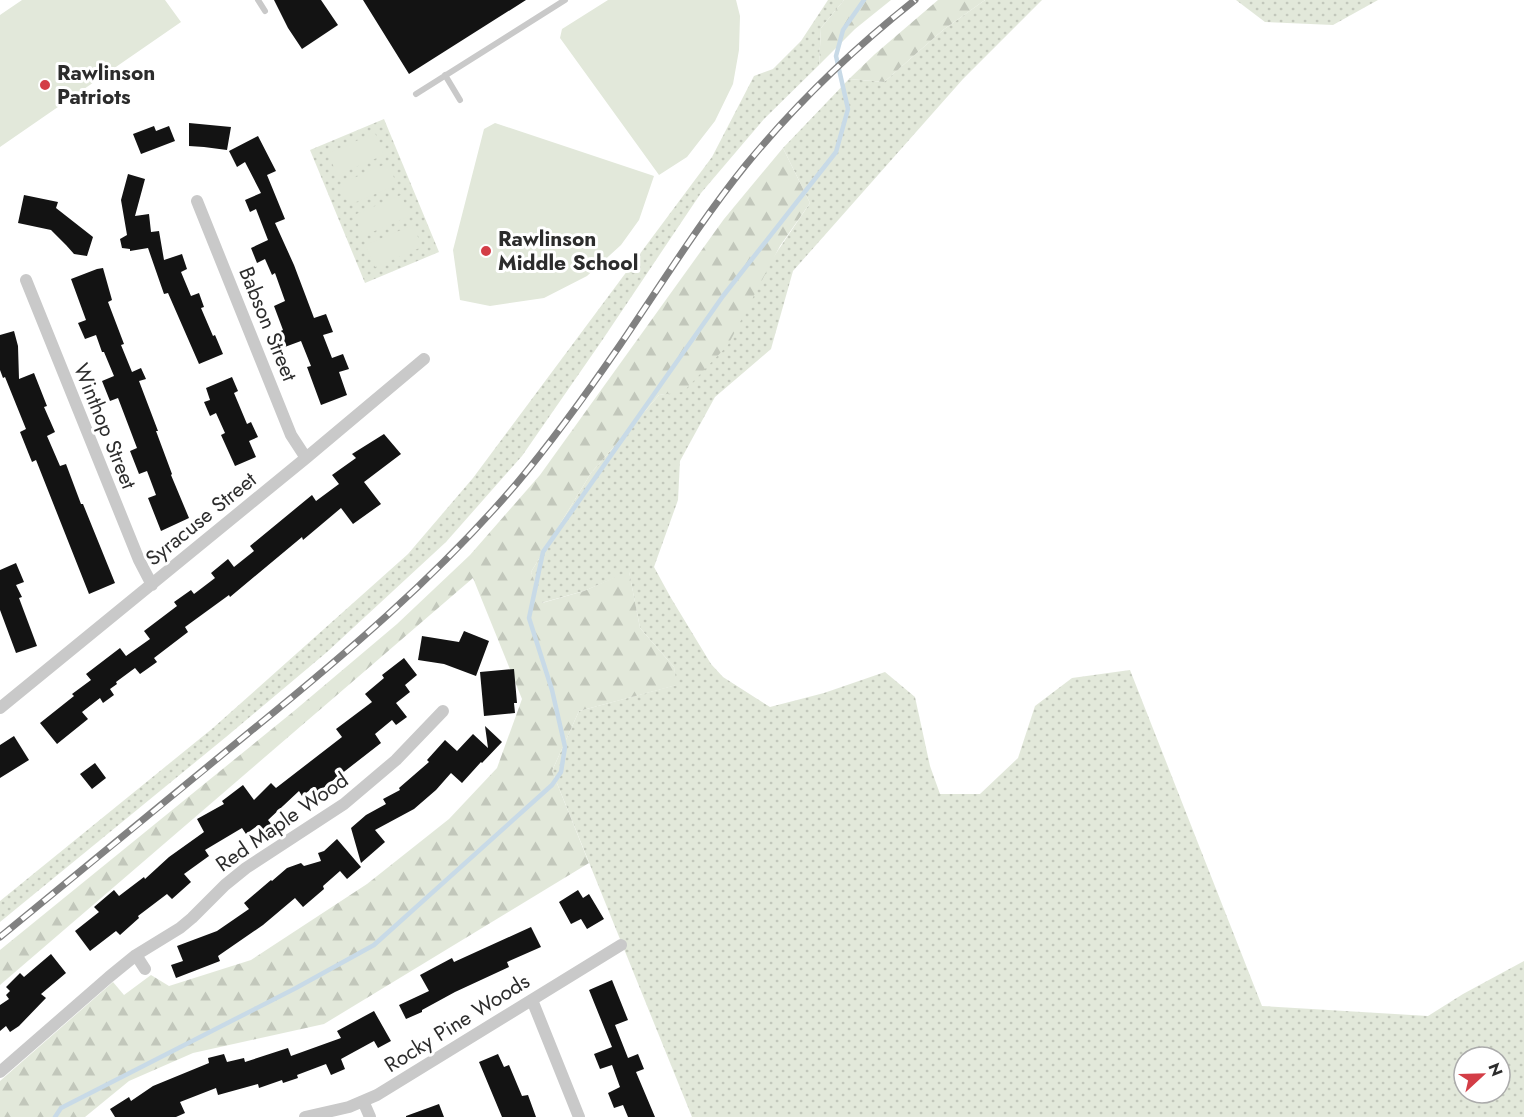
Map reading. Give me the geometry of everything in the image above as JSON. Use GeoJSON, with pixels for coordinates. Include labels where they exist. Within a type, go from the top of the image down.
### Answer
{"type":"FeatureCollection","features":[{"type":"Feature","properties":{"kind":"street","name":"Babson Street"},"geometry":{"type":"LineString","coordinates":[[198,201],[291,435],[306,458]]}},
{"type":"Feature","properties":{"kind":"street","name":"Winthop Street"},"geometry":{"type":"LineString","coordinates":[[26,280],[138,560],[152,585]]}},
{"type":"Feature","properties":{"kind":"street","name":"Syracuse Street"},"geometry":{"type":"LineString","coordinates":[[0,708],[424,359]]}},
{"type":"Feature","properties":{"kind":"street","name":"Red Maple Wood"},"geometry":{"type":"LineString","coordinates":[[0,1072],[109,977],[136,956],[180,928],[246,868],[344,804],[396,760],[443,711]]}},
{"type":"Feature","properties":{"kind":"street","name":"Rocky Pine Woods"},"geometry":{"type":"LineString","coordinates":[[305,1117],[349,1107],[377,1095],[621,945]]}},
{"type":"Feature","properties":{"kind":"street"},"geometry":{"type":"LineString","coordinates":[[136,956],[145,969]]}},
{"type":"Feature","properties":{"kind":"street"},"geometry":{"type":"LineString","coordinates":[[532,999],[579,1117]]}},
{"type":"Feature","properties":{"kind":"street"},"geometry":{"type":"LineString","coordinates":[[363,1101],[370,1117]]}},
{"type":"Feature","properties":{"kind":"lane"},"geometry":{"type":"LineString","coordinates":[[258,0],[265,11]]}},
{"type":"Feature","properties":{"kind":"lane"},"geometry":{"type":"LineString","coordinates":[[417,94],[565,0]]}},
{"type":"Feature","properties":{"kind":"lane"},"geometry":{"type":"LineString","coordinates":[[445,75],[460,100]]}},
{"type":"Feature","properties":{"kind":"green space","name":"Rawlinson Patriots"},"geometry":{"type":"Polygon","coordinates":[[[22,0],[165,0],[181,22],[0,147],[0,15],[22,0]]]}},
{"type":"Feature","properties":{"kind":"green space"},"geometry":{"type":"Polygon","coordinates":[[[608,0],[736,0],[740,16],[739,50],[733,84],[715,121],[687,157],[659,175],[560,38],[562,29],[608,0]]]}},
{"type":"Feature","properties":{"kind":"green space"},"geometry":{"type":"Polygon","coordinates":[[[828,0],[844,0],[821,28],[819,65],[764,119],[701,193],[522,456],[446,542],[327,652],[0,922],[0,901],[213,728],[408,554],[473,478],[712,157],[754,76],[773,69],[801,41],[828,0]]]}},
{"type":"Feature","properties":{"kind":"green space"},"geometry":{"type":"Polygon","coordinates":[[[844,0],[891,0],[855,29],[819,65],[821,28],[844,0]]]}},
{"type":"Feature","properties":{"kind":"green space"},"geometry":{"type":"Polygon","coordinates":[[[938,0],[985,0],[943,30],[884,82],[849,79],[875,54],[938,0]]]}},
{"type":"Feature","properties":{"kind":"green space"},"geometry":{"type":"Polygon","coordinates":[[[985,0],[1042,0],[963,79],[793,271],[771,349],[715,397],[680,461],[678,500],[654,567],[711,664],[723,677],[770,707],[824,693],[885,672],[915,697],[930,766],[940,794],[980,794],[1018,758],[1035,706],[1072,678],[1130,670],[1262,1006],[1428,1016],[1524,961],[1524,1117],[692,1117],[552,771],[579,711],[676,685],[674,667],[640,628],[629,572],[584,591],[541,603],[531,572],[591,473],[659,395],[683,391],[810,203],[783,148],[849,79],[884,82],[943,30],[985,0]]]}},
{"type":"Feature","properties":{"kind":"green space"},"geometry":{"type":"Polygon","coordinates":[[[1236,0],[1378,0],[1333,25],[1265,22],[1236,0]]]}},
{"type":"Feature","properties":{"kind":"green space"},"geometry":{"type":"Polygon","coordinates":[[[384,119],[439,252],[365,283],[310,150],[384,119]]]}},
{"type":"Feature","properties":{"kind":"green space"},"geometry":{"type":"Polygon","coordinates":[[[495,123],[654,176],[639,220],[621,245],[587,276],[544,298],[490,306],[460,300],[453,250],[484,129],[495,123]]]}},
{"type":"Feature","properties":{"kind":"green space"},"geometry":{"type":"Polygon","coordinates":[[[375,133],[384,155],[337,175],[328,153],[375,133]]]}},
{"type":"Feature","properties":{"kind":"green space"},"geometry":{"type":"Polygon","coordinates":[[[783,148],[810,203],[780,246],[728,345],[683,392],[659,395],[591,473],[531,572],[542,603],[584,591],[629,571],[640,628],[674,667],[677,685],[579,711],[552,771],[589,863],[324,1024],[193,1053],[129,1081],[85,1117],[0,1117],[0,1081],[113,982],[124,995],[151,975],[169,986],[251,960],[367,884],[449,819],[497,768],[522,699],[473,578],[0,985],[0,950],[294,711],[397,624],[470,555],[540,475],[724,219],[783,148]]]}},
{"type":"Feature","properties":{"kind":"green space"},"geometry":{"type":"Polygon","coordinates":[[[388,163],[397,185],[349,205],[340,184],[388,163]]]}},
{"type":"Feature","properties":{"kind":"green space"},"geometry":{"type":"Polygon","coordinates":[[[401,195],[410,216],[363,236],[354,215],[401,195]]]}},
{"type":"Feature","properties":{"kind":"green space"},"geometry":{"type":"Polygon","coordinates":[[[413,225],[422,247],[375,267],[365,245],[413,225]]]}},
{"type":"Feature","properties":{"kind":"building"},"geometry":{"type":"Polygon","coordinates":[[[274,0],[321,0],[338,25],[302,49],[274,0]]]}},
{"type":"Feature","properties":{"kind":"building"},"geometry":{"type":"Polygon","coordinates":[[[363,0],[526,0],[409,74],[363,0]]]}},
{"type":"Feature","properties":{"kind":"building"},"geometry":{"type":"Polygon","coordinates":[[[189,123],[231,127],[227,150],[189,146],[189,123]]]}},
{"type":"Feature","properties":{"kind":"building"},"geometry":{"type":"Polygon","coordinates":[[[154,126],[156,131],[169,126],[175,141],[141,154],[133,134],[154,126]]]}},
{"type":"Feature","properties":{"kind":"building"},"geometry":{"type":"Polygon","coordinates":[[[258,136],[276,171],[267,175],[285,219],[275,223],[314,318],[326,314],[333,332],[323,335],[332,358],[343,354],[349,369],[339,372],[347,395],[321,405],[307,367],[311,366],[301,341],[282,348],[276,333],[283,330],[274,306],[285,301],[275,273],[272,275],[265,259],[257,263],[251,248],[268,240],[256,209],[250,212],[245,200],[261,193],[245,162],[237,167],[229,151],[258,136]]]}},
{"type":"Feature","properties":{"kind":"building"},"geometry":{"type":"Polygon","coordinates":[[[128,174],[145,179],[135,216],[149,214],[151,232],[159,231],[164,260],[182,254],[187,269],[181,272],[191,296],[199,293],[204,307],[201,308],[223,354],[199,364],[168,293],[164,294],[148,248],[130,251],[130,249],[122,248],[120,239],[127,235],[121,200],[128,174]]]}},
{"type":"Feature","properties":{"kind":"building"},"geometry":{"type":"Polygon","coordinates":[[[24,195],[58,202],[56,208],[93,237],[87,256],[74,254],[51,230],[18,223],[24,195]]]}},
{"type":"Feature","properties":{"kind":"building"},"geometry":{"type":"Polygon","coordinates":[[[103,268],[112,300],[108,302],[124,344],[121,345],[132,372],[141,368],[146,379],[139,381],[158,431],[156,431],[171,475],[189,518],[161,531],[148,498],[156,495],[147,471],[139,474],[130,451],[137,448],[118,398],[110,401],[102,381],[114,376],[96,335],[85,339],[78,323],[86,320],[71,279],[103,268]]]}},
{"type":"Feature","properties":{"kind":"building"},"geometry":{"type":"Polygon","coordinates":[[[14,331],[18,346],[19,379],[34,373],[47,406],[44,407],[55,432],[47,436],[60,466],[66,464],[115,583],[89,594],[36,460],[32,462],[20,432],[26,429],[0,370],[0,335],[14,331]]]}},
{"type":"Feature","properties":{"kind":"building"},"geometry":{"type":"Polygon","coordinates":[[[232,377],[238,391],[234,393],[247,424],[251,422],[258,437],[249,441],[256,457],[235,466],[221,435],[225,433],[216,413],[210,416],[204,402],[210,400],[206,388],[232,377]]]}},
{"type":"Feature","properties":{"kind":"building"},"geometry":{"type":"Polygon","coordinates":[[[384,434],[401,454],[364,482],[381,504],[353,524],[341,508],[230,597],[229,595],[185,627],[188,632],[154,658],[157,662],[140,674],[135,668],[116,682],[117,684],[110,689],[114,695],[103,703],[100,698],[82,712],[88,719],[57,744],[40,723],[91,680],[86,674],[120,648],[126,656],[150,639],[144,631],[177,606],[174,602],[191,590],[194,594],[215,578],[211,573],[228,559],[234,567],[254,551],[250,546],[312,495],[316,501],[339,484],[332,475],[356,458],[352,454],[384,434]]]}},
{"type":"Feature","properties":{"kind":"building"},"geometry":{"type":"Polygon","coordinates":[[[16,563],[24,582],[16,585],[22,597],[19,598],[37,646],[16,653],[0,610],[0,570],[16,563]]]}},
{"type":"Feature","properties":{"kind":"building"},"geometry":{"type":"Polygon","coordinates":[[[464,631],[489,641],[476,676],[444,664],[418,660],[422,636],[459,642],[464,631]]]}},
{"type":"Feature","properties":{"kind":"building"},"geometry":{"type":"Polygon","coordinates":[[[404,658],[417,675],[405,685],[410,692],[396,703],[407,717],[396,725],[392,720],[375,734],[381,743],[318,792],[314,787],[302,796],[299,791],[268,820],[272,825],[262,832],[257,826],[246,834],[242,828],[205,850],[209,856],[184,874],[191,882],[172,899],[167,894],[138,916],[139,918],[120,935],[116,931],[90,951],[75,931],[99,912],[94,907],[114,890],[119,896],[144,877],[145,879],[169,857],[204,832],[197,819],[224,804],[222,801],[243,785],[254,800],[271,783],[276,788],[342,737],[336,729],[372,702],[365,694],[384,678],[382,675],[404,658]]]}},
{"type":"Feature","properties":{"kind":"building"},"geometry":{"type":"Polygon","coordinates":[[[514,669],[517,703],[514,703],[515,713],[484,716],[480,672],[514,669]]]}},
{"type":"Feature","properties":{"kind":"building"},"geometry":{"type":"Polygon","coordinates":[[[485,726],[502,742],[462,783],[451,773],[414,809],[375,830],[385,842],[361,863],[351,828],[366,815],[386,804],[383,799],[400,790],[399,788],[429,762],[427,760],[445,740],[457,751],[473,734],[488,748],[485,726]]]}},
{"type":"Feature","properties":{"kind":"building"},"geometry":{"type":"Polygon","coordinates":[[[14,736],[29,760],[0,778],[0,745],[14,736]]]}},
{"type":"Feature","properties":{"kind":"building"},"geometry":{"type":"Polygon","coordinates":[[[95,763],[106,778],[92,789],[80,774],[95,763]]]}},
{"type":"Feature","properties":{"kind":"building"},"geometry":{"type":"Polygon","coordinates":[[[337,839],[361,867],[347,879],[340,871],[303,907],[295,898],[263,925],[218,956],[220,961],[176,978],[171,965],[183,961],[177,946],[217,931],[249,909],[244,903],[287,868],[301,863],[304,866],[321,861],[318,853],[324,851],[337,839]]]}},
{"type":"Feature","properties":{"kind":"building"},"geometry":{"type":"Polygon","coordinates":[[[578,890],[583,898],[589,894],[604,919],[587,929],[581,919],[571,924],[559,902],[578,890]]]}},
{"type":"Feature","properties":{"kind":"building"},"geometry":{"type":"Polygon","coordinates":[[[531,927],[541,947],[507,962],[509,967],[455,992],[406,1019],[399,1005],[429,991],[420,975],[452,958],[454,962],[531,927]]]}},
{"type":"Feature","properties":{"kind":"building"},"geometry":{"type":"Polygon","coordinates":[[[51,954],[66,973],[41,994],[46,998],[19,1026],[10,1032],[6,1026],[0,1031],[0,1005],[9,999],[6,995],[10,991],[6,987],[20,973],[24,977],[51,954]]]}},
{"type":"Feature","properties":{"kind":"building"},"geometry":{"type":"Polygon","coordinates":[[[612,980],[628,1020],[615,1025],[628,1058],[638,1054],[644,1069],[636,1072],[655,1117],[628,1117],[623,1105],[614,1108],[608,1093],[620,1087],[612,1065],[600,1069],[594,1054],[612,1047],[589,990],[612,980]]]}},
{"type":"Feature","properties":{"kind":"building"},"geometry":{"type":"Polygon","coordinates":[[[374,1011],[391,1041],[378,1048],[374,1041],[341,1059],[345,1069],[331,1075],[326,1064],[283,1083],[282,1080],[259,1088],[258,1084],[218,1095],[216,1088],[180,1102],[185,1113],[176,1117],[115,1117],[110,1109],[129,1097],[131,1101],[153,1086],[209,1063],[208,1058],[224,1054],[227,1062],[244,1058],[245,1062],[288,1048],[291,1056],[341,1038],[337,1031],[374,1011]]]}},
{"type":"Feature","properties":{"kind":"building"},"geometry":{"type":"Polygon","coordinates":[[[498,1054],[504,1067],[509,1065],[522,1096],[528,1095],[536,1117],[502,1117],[479,1062],[498,1054]]]}},
{"type":"Feature","properties":{"kind":"building"},"geometry":{"type":"Polygon","coordinates":[[[439,1104],[444,1117],[406,1117],[406,1116],[439,1104]]]}},
{"type":"Feature","properties":{"kind":"waterway"},"geometry":{"type":"LineString","coordinates":[[55,1117],[61,1108],[296,988],[374,945],[552,785],[561,772],[565,747],[552,690],[529,618],[543,552],[723,296],[836,152],[848,109],[836,56],[843,30],[864,0]]}},
{"type":"Feature","properties":{"kind":"railway"},"geometry":{"type":"LineString","coordinates":[[0,937],[317,676],[421,584],[454,551],[517,483],[557,433],[608,363],[696,232],[745,166],[825,78],[915,0]]}},
{"type":"Feature","properties":{"kind":"place","name":"Rawlinson Patriots"},"geometry":{"type":"Point","coordinates":[45,85]}},
{"type":"Feature","properties":{"kind":"place","name":"Rawlinson Middle School"},"geometry":{"type":"Point","coordinates":[486,251]}}]}
